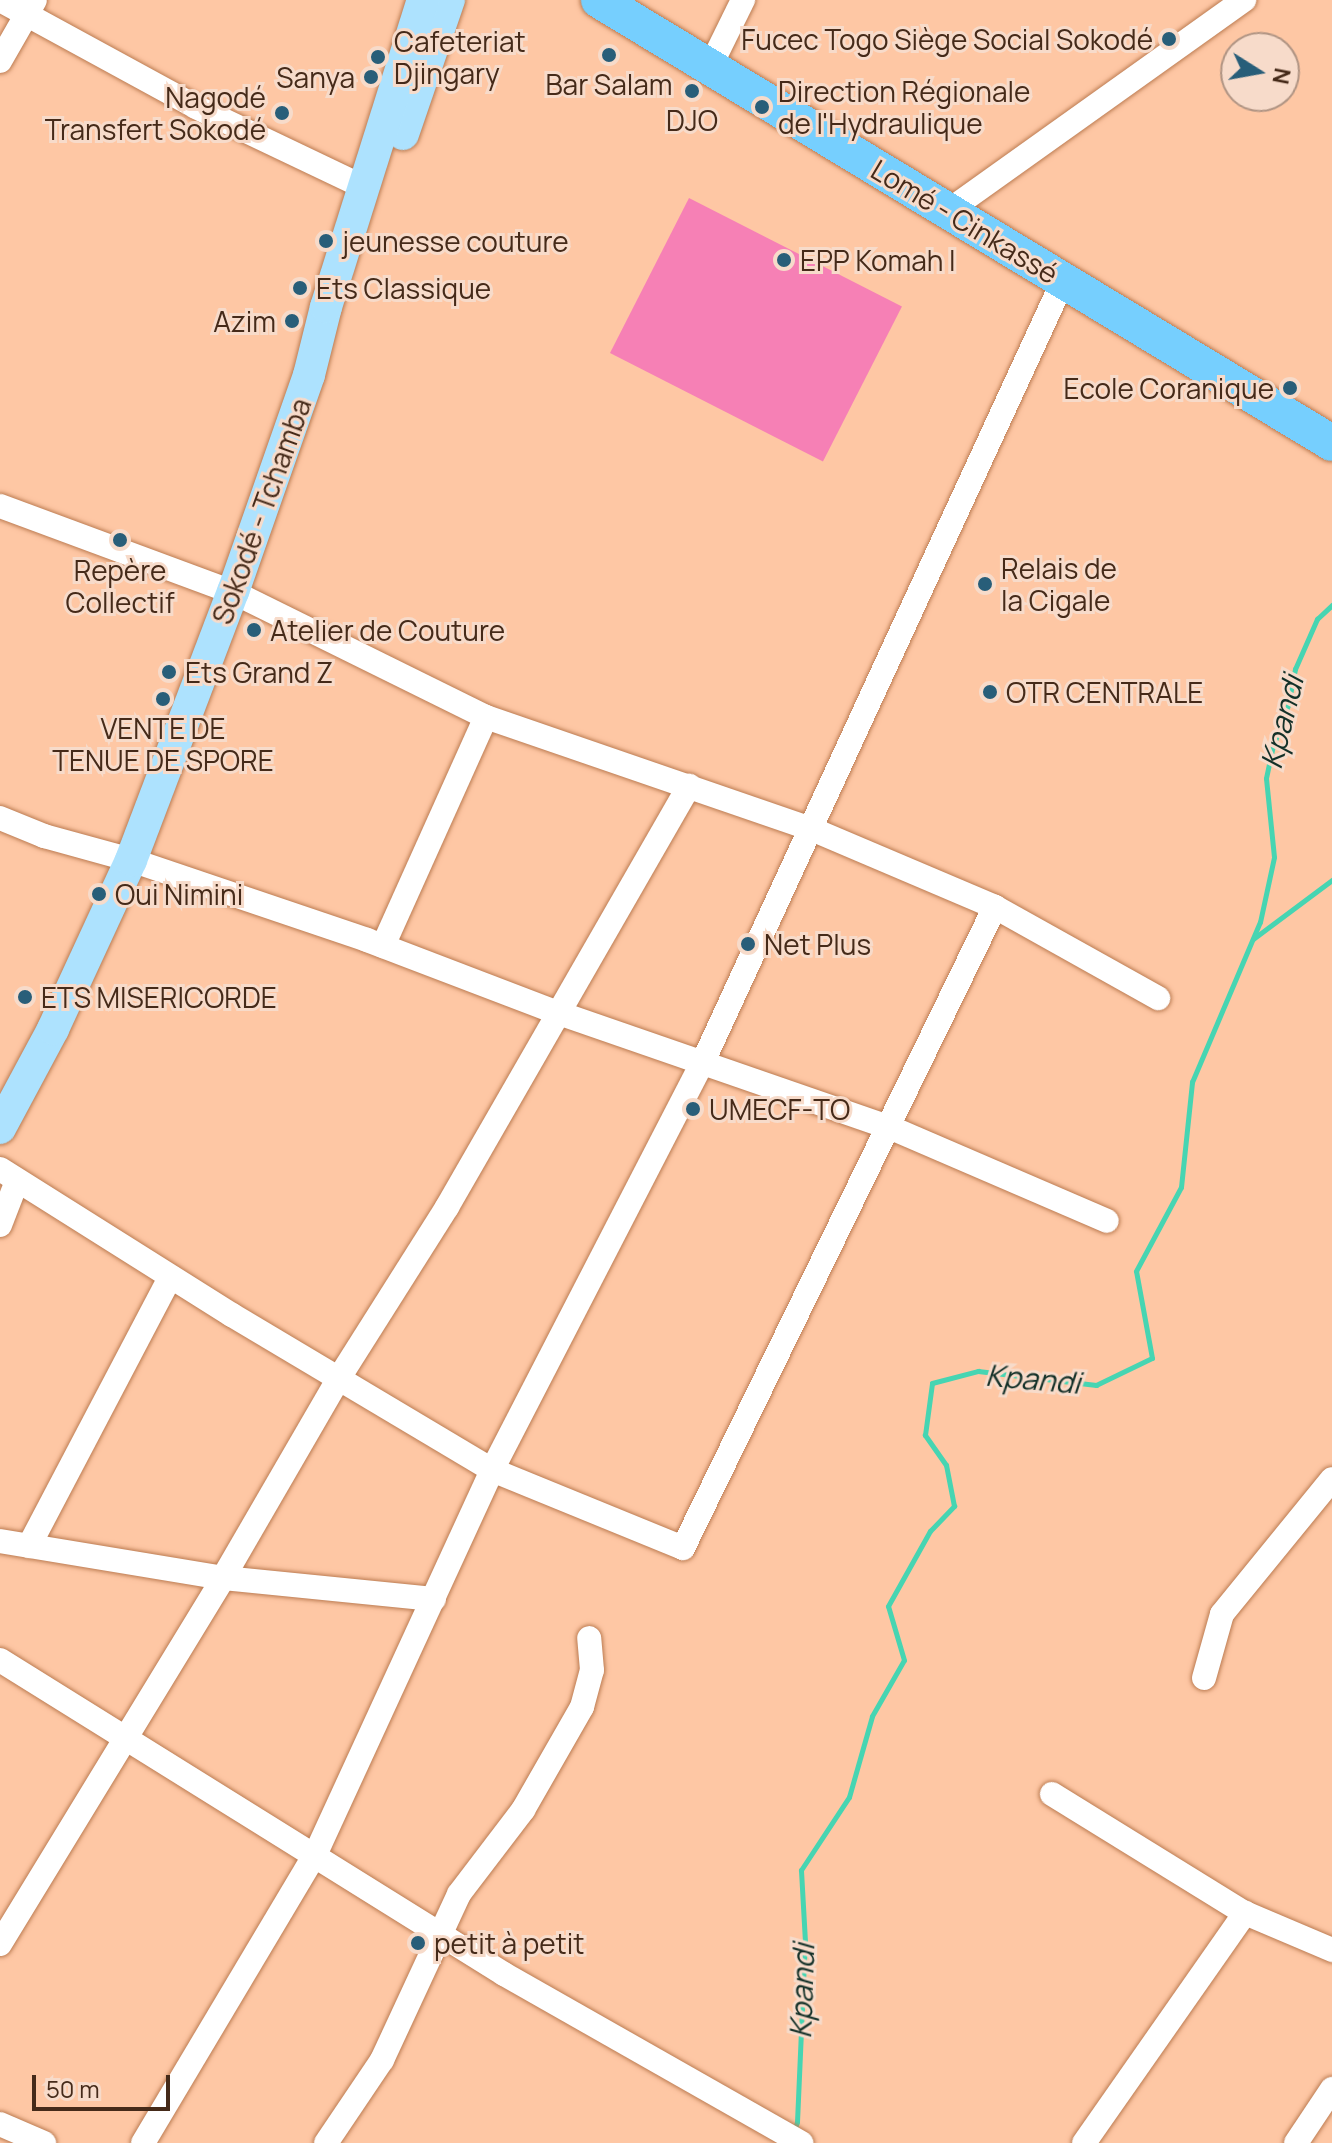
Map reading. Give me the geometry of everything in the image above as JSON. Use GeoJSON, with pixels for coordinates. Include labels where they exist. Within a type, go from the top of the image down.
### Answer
{"type":"FeatureCollection","features":[{"type":"Feature","properties":{"kind":"highway","name":"Lomé - Cinkassé"},"geometry":{"type":"LineString","coordinates":[[599,0],[1332,443]]}},
{"type":"Feature","properties":{"kind":"main road","name":"Sokodé - Tchamba"},"geometry":{"type":"LineString","coordinates":[[0,1128],[53,1029],[131,860],[233,592],[309,375],[423,0]]}},
{"type":"Feature","properties":{"kind":"main road","name":"Sokodé - Tchamba"},"geometry":{"type":"LineString","coordinates":[[309,375],[340,312],[449,0]]}},
{"type":"Feature","properties":{"kind":"street"},"geometry":{"type":"LineString","coordinates":[[0,0],[31,8],[196,107],[364,187]]}},
{"type":"Feature","properties":{"kind":"street"},"geometry":{"type":"LineString","coordinates":[[710,67],[743,0]]}},
{"type":"Feature","properties":{"kind":"street"},"geometry":{"type":"LineString","coordinates":[[948,211],[1244,0]]}},
{"type":"Feature","properties":{"kind":"street"},"geometry":{"type":"LineString","coordinates":[[0,61],[31,8]]}},
{"type":"Feature","properties":{"kind":"street"},"geometry":{"type":"LineString","coordinates":[[143,2143],[315,1855],[492,1470],[702,1064],[1063,281]]}},
{"type":"Feature","properties":{"kind":"street"},"geometry":{"type":"LineString","coordinates":[[0,506],[233,592],[486,717],[580,752],[809,828],[995,907],[1158,998]]}},
{"type":"Feature","properties":{"kind":"street"},"geometry":{"type":"LineString","coordinates":[[383,946],[486,717]]}},
{"type":"Feature","properties":{"kind":"street"},"geometry":{"type":"LineString","coordinates":[[0,1944],[223,1578],[339,1378],[447,1207],[556,1012],[689,786]]}},
{"type":"Feature","properties":{"kind":"street"},"geometry":{"type":"LineString","coordinates":[[0,818],[44,836],[131,860],[383,946],[556,1012],[889,1127],[1107,1221]]}},
{"type":"Feature","properties":{"kind":"street"},"geometry":{"type":"LineString","coordinates":[[0,1225],[9,1175],[170,1277],[492,1470],[683,1548],[995,907]]}},
{"type":"Feature","properties":{"kind":"street"},"geometry":{"type":"LineString","coordinates":[[29,1546],[170,1277]]}},
{"type":"Feature","properties":{"kind":"street"},"geometry":{"type":"LineString","coordinates":[[1204,1678],[1222,1614],[1332,1479]]}},
{"type":"Feature","properties":{"kind":"street"},"geometry":{"type":"LineString","coordinates":[[0,1541],[223,1578],[434,1599]]}},
{"type":"Feature","properties":{"kind":"street"},"geometry":{"type":"LineString","coordinates":[[326,2143],[382,2060],[459,1894],[523,1810],[582,1707],[592,1670],[589,1638]]}},
{"type":"Feature","properties":{"kind":"street"},"geometry":{"type":"LineString","coordinates":[[0,1660],[127,1736],[442,1935],[801,2143]]}},
{"type":"Feature","properties":{"kind":"street"},"geometry":{"type":"LineString","coordinates":[[1052,1794],[1245,1913],[1332,1950]]}},
{"type":"Feature","properties":{"kind":"street"},"geometry":{"type":"LineString","coordinates":[[1084,2143],[1245,1913]]}},
{"type":"Feature","properties":{"kind":"street"},"geometry":{"type":"LineString","coordinates":[[1296,2143],[1332,2089]]}},
{"type":"Feature","properties":{"kind":"street"},"geometry":{"type":"LineString","coordinates":[[0,2124],[44,2143]]}},
{"type":"Feature","properties":{"kind":"shaded area"},"geometry":{"type":"Polygon","coordinates":[[[689,198],[902,307],[823,462],[610,353],[689,198]]]}},
{"type":"Feature","properties":{"kind":"waterway","name":"Kpandi"},"geometry":{"type":"LineString","coordinates":[[794,2131],[797,2122],[805,1942],[801,1870],[849,1797],[872,1716],[904,1660],[888,1606],[930,1531],[954,1506],[946,1465],[925,1435],[932,1383],[978,1371],[1096,1385],[1152,1358],[1136,1271],[1181,1187],[1192,1082],[1260,922],[1274,857],[1266,778],[1272,749],[1288,705],[1295,669],[1317,619],[1332,605]]}},
{"type":"Feature","properties":{"kind":"waterway"},"geometry":{"type":"LineString","coordinates":[[1253,939],[1332,880]]}},
{"type":"Feature","properties":{"kind":"place","name":"Fucec Togo Siège Social Sokodé"},"geometry":{"type":"Point","coordinates":[1169,39]}},
{"type":"Feature","properties":{"kind":"place","name":"Bar Salam"},"geometry":{"type":"Point","coordinates":[609,55]}},
{"type":"Feature","properties":{"kind":"place","name":"Cafeteriat Djingary"},"geometry":{"type":"Point","coordinates":[378,57]}},
{"type":"Feature","properties":{"kind":"place","name":"Sanya"},"geometry":{"type":"Point","coordinates":[371,77]}},
{"type":"Feature","properties":{"kind":"place","name":"DJO"},"geometry":{"type":"Point","coordinates":[692,91]}},
{"type":"Feature","properties":{"kind":"place","name":"Direction Régionale de l'Hydraulique"},"geometry":{"type":"Point","coordinates":[762,107]}},
{"type":"Feature","properties":{"kind":"place","name":"Nagodé Transfert Sokodé"},"geometry":{"type":"Point","coordinates":[282,113]}},
{"type":"Feature","properties":{"kind":"place","name":"jeunesse couture"},"geometry":{"type":"Point","coordinates":[326,241]}},
{"type":"Feature","properties":{"kind":"place","name":"EPP Komah I"},"geometry":{"type":"Point","coordinates":[784,260]}},
{"type":"Feature","properties":{"kind":"place","name":"Ets Classique"},"geometry":{"type":"Point","coordinates":[300,288]}},
{"type":"Feature","properties":{"kind":"place","name":"Azim"},"geometry":{"type":"Point","coordinates":[292,321]}},
{"type":"Feature","properties":{"kind":"place","name":"Ecole Coranique"},"geometry":{"type":"Point","coordinates":[1290,388]}},
{"type":"Feature","properties":{"kind":"place","name":"Repère Collectif"},"geometry":{"type":"Point","coordinates":[120,540]}},
{"type":"Feature","properties":{"kind":"place","name":"Relais de la Cigale"},"geometry":{"type":"Point","coordinates":[985,584]}},
{"type":"Feature","properties":{"kind":"place","name":"Atelier de Couture"},"geometry":{"type":"Point","coordinates":[254,630]}},
{"type":"Feature","properties":{"kind":"place","name":"Ets Grand Z"},"geometry":{"type":"Point","coordinates":[169,672]}},
{"type":"Feature","properties":{"kind":"place","name":"OTR CENTRALE"},"geometry":{"type":"Point","coordinates":[990,692]}},
{"type":"Feature","properties":{"kind":"place","name":"VENTE DE TENUE DE SPORE"},"geometry":{"type":"Point","coordinates":[163,699]}},
{"type":"Feature","properties":{"kind":"place","name":"Oui Nimini"},"geometry":{"type":"Point","coordinates":[99,894]}},
{"type":"Feature","properties":{"kind":"place","name":"Net Plus"},"geometry":{"type":"Point","coordinates":[748,944]}},
{"type":"Feature","properties":{"kind":"place","name":"ETS MISERICORDE"},"geometry":{"type":"Point","coordinates":[25,997]}},
{"type":"Feature","properties":{"kind":"place","name":"UMECF-TO"},"geometry":{"type":"Point","coordinates":[693,1109]}},
{"type":"Feature","properties":{"kind":"place","name":"petit à petit"},"geometry":{"type":"Point","coordinates":[418,1943]}}]}
